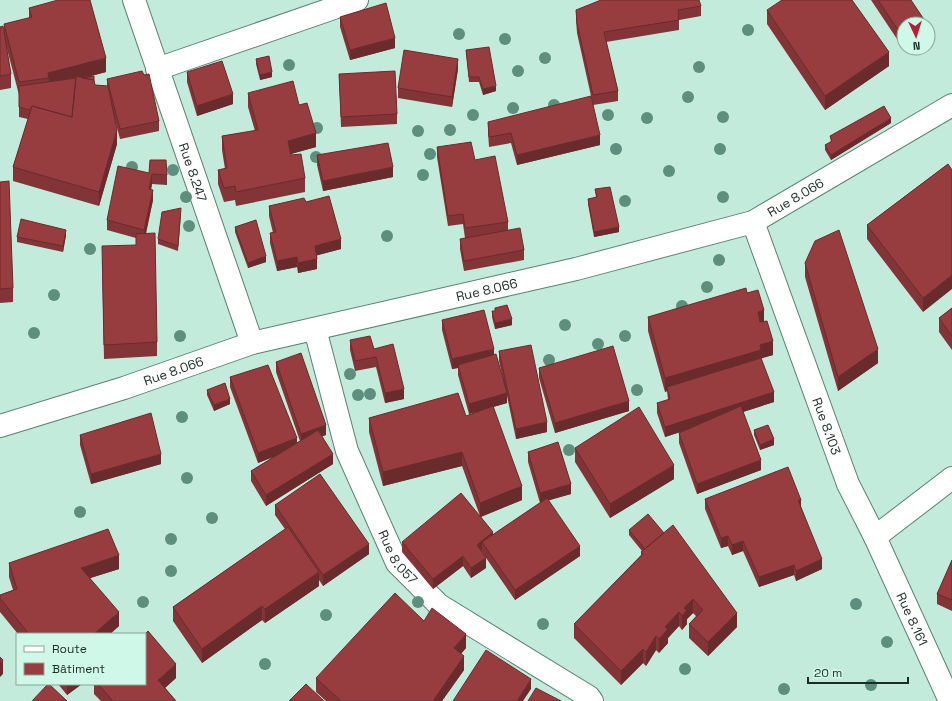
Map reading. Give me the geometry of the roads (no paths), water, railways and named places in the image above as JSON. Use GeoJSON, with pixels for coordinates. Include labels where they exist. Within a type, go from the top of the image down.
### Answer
{"type":"FeatureCollection","features":[{"type":"Feature","properties":{"kind":"street","name":"Rue 8.247"},"geometry":{"type":"LineString","coordinates":[[134,0],[252,343]]}},
{"type":"Feature","properties":{"kind":"street"},"geometry":{"type":"LineString","coordinates":[[158,69],[357,0]]}},
{"type":"Feature","properties":{"kind":"street","name":"Rue 8.066"},"geometry":{"type":"LineString","coordinates":[[0,426],[124,388],[252,343],[576,269],[753,222],[952,106]]}},
{"type":"Feature","properties":{"kind":"street","name":"Rue 8.103"},"geometry":{"type":"LineString","coordinates":[[753,222],[848,484],[875,537]]}},
{"type":"Feature","properties":{"kind":"street","name":"Rue 8.057"},"geometry":{"type":"LineString","coordinates":[[315,329],[347,451],[397,563],[439,605],[589,697],[592,701]]}},
{"type":"Feature","properties":{"kind":"street"},"geometry":{"type":"LineString","coordinates":[[875,537],[952,478]]}},
{"type":"Feature","properties":{"kind":"street","name":"Rue 8.161"},"geometry":{"type":"LineString","coordinates":[[875,537],[950,701]]}}]}
